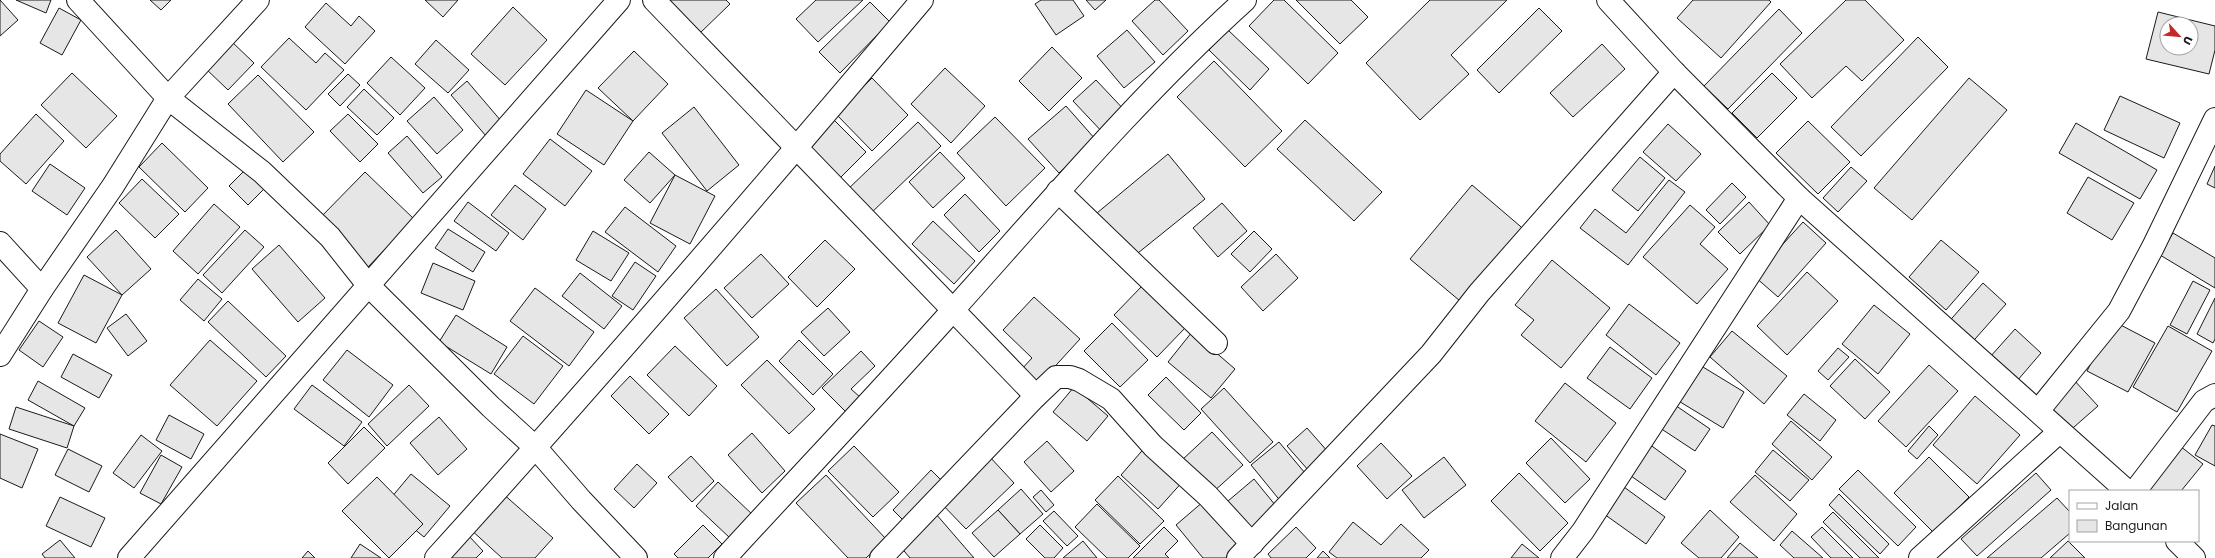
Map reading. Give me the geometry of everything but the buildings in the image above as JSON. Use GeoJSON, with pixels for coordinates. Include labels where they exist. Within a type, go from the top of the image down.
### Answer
{"type":"FeatureCollection","features":[{"type":"Feature","properties":{"kind":"street"},"geometry":{"type":"LineString","coordinates":[[78,0],[168,98],[262,172],[330,237],[368,285],[491,407],[536,448],[586,506],[636,558]]}},
{"type":"Feature","properties":{"kind":"street"},"geometry":{"type":"LineString","coordinates":[[0,355],[42,289],[113,186],[168,98],[258,0]]}},
{"type":"Feature","properties":{"kind":"street"},"geometry":{"type":"LineString","coordinates":[[130,558],[619,0]]}},
{"type":"Feature","properties":{"kind":"street"},"geometry":{"type":"LineString","coordinates":[[654,0],[798,147],[952,311],[1036,396]]}},
{"type":"Feature","properties":{"kind":"street"},"geometry":{"type":"LineString","coordinates":[[436,558],[536,448],[798,147],[922,0]]}},
{"type":"Feature","properties":{"kind":"street"},"geometry":{"type":"LineString","coordinates":[[725,558],[952,311],[1058,190],[1212,30],[1245,0]]}},
{"type":"Feature","properties":{"kind":"street"},"geometry":{"type":"LineString","coordinates":[[1608,0],[1674,72],[1799,198],[2125,490]]}},
{"type":"Feature","properties":{"kind":"street"},"geometry":{"type":"LineString","coordinates":[[880,558],[1056,377],[1070,377],[1086,384],[1111,399],[1153,446],[1208,496],[1245,551],[1431,354],[1479,293],[1674,72]]}},
{"type":"Feature","properties":{"kind":"street"},"geometry":{"type":"LineString","coordinates":[[2038,411],[2120,311],[2215,119]]}},
{"type":"Feature","properties":{"kind":"street"},"geometry":{"type":"LineString","coordinates":[[1058,190],[1216,343]]}},
{"type":"Feature","properties":{"kind":"street"},"geometry":{"type":"LineString","coordinates":[[1562,558],[1583,531],[1799,198]]}},
{"type":"Feature","properties":{"kind":"street"},"geometry":{"type":"LineString","coordinates":[[0,243],[42,289]]}},
{"type":"Feature","properties":{"kind":"street"},"geometry":{"type":"LineString","coordinates":[[2136,490],[2204,401],[2215,395]]}},
{"type":"Feature","properties":{"kind":"street"},"geometry":{"type":"LineString","coordinates":[[1920,558],[2059,432]]}},
{"type":"Feature","properties":{"kind":"street"},"geometry":{"type":"LineString","coordinates":[[2178,542],[2194,558]]}}]}
